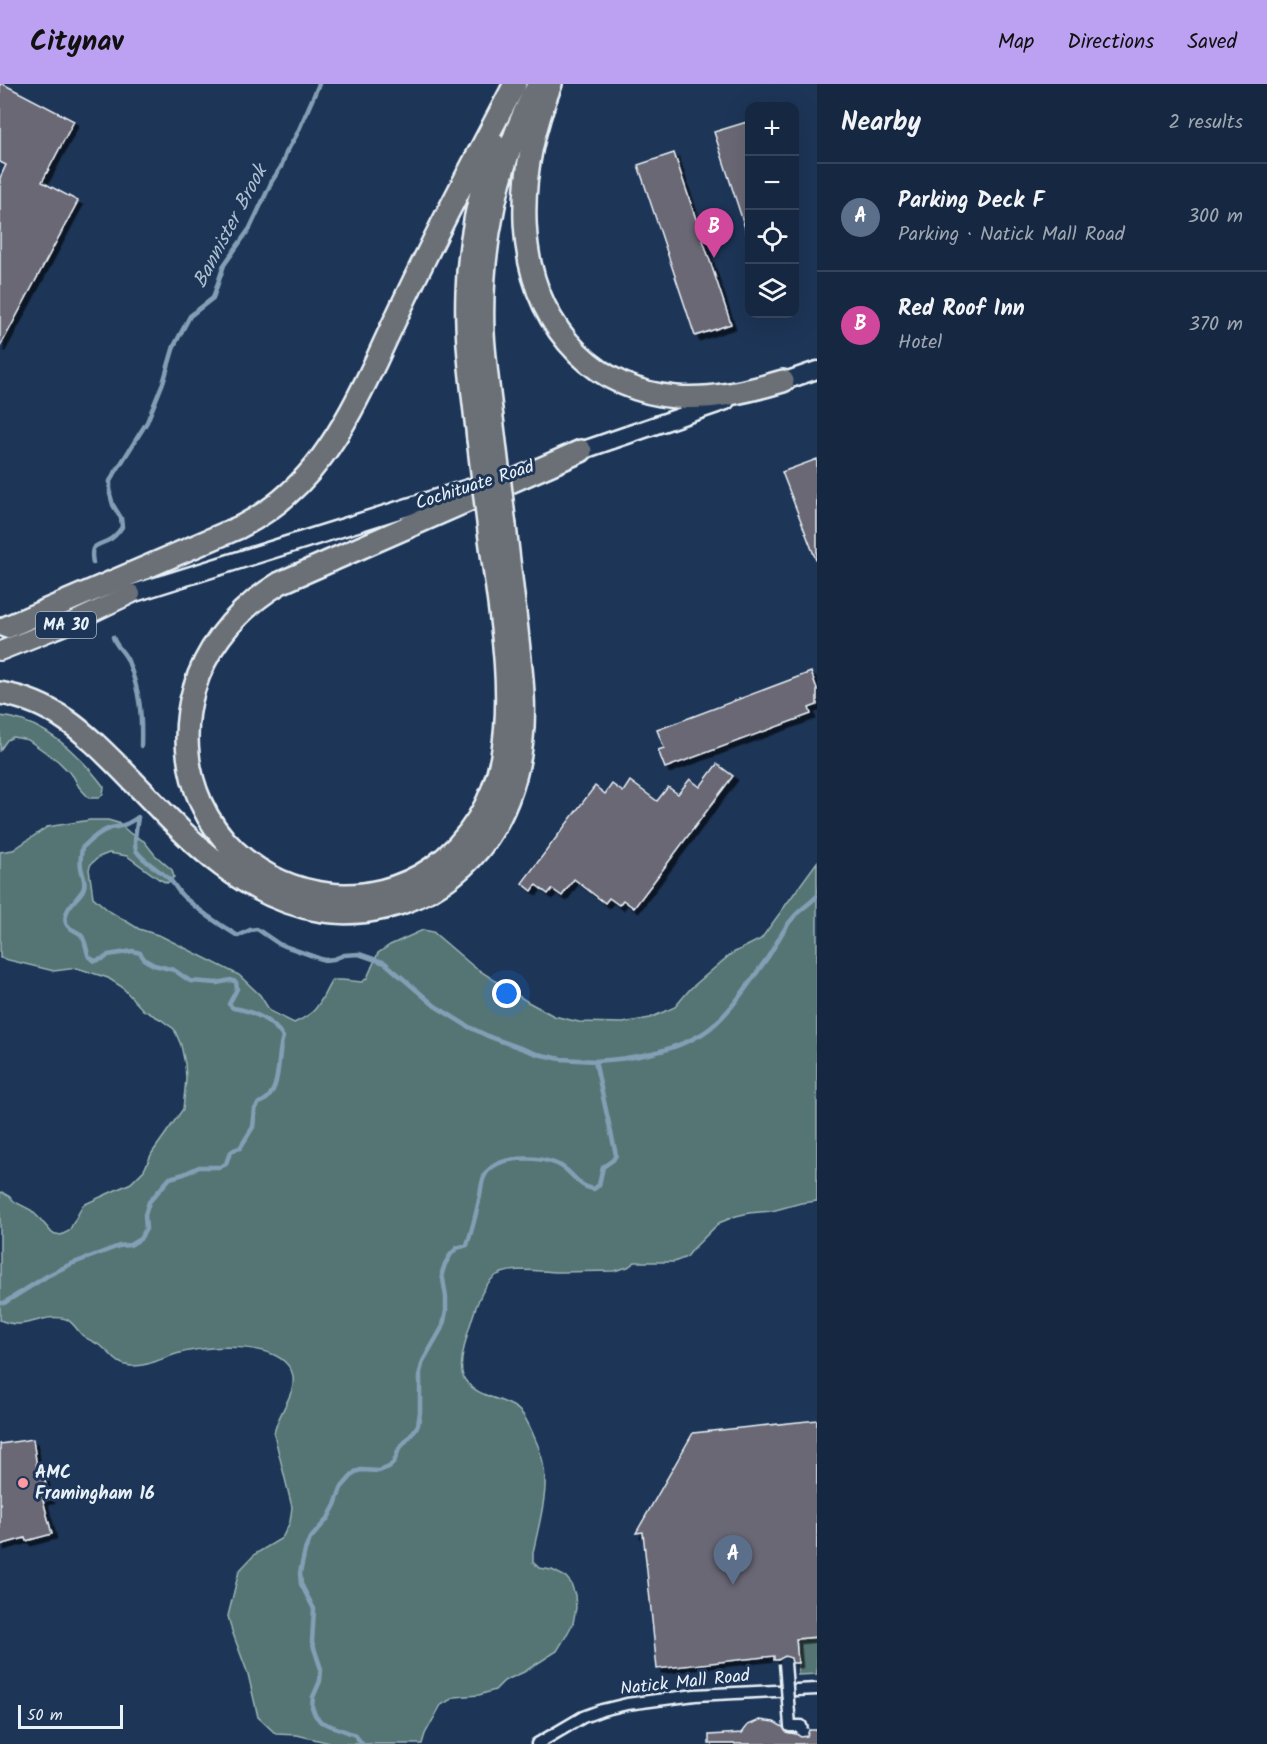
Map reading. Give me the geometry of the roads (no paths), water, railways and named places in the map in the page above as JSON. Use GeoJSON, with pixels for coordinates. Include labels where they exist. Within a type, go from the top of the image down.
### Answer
{"type":"FeatureCollection","features":[{"type":"Feature","properties":{"kind":"highway"},"geometry":{"type":"LineString","coordinates":[[0,693],[43,706],[79,728],[201,849],[228,871],[277,899],[330,912],[370,911],[404,903],[425,893],[445,881],[472,857],[501,816],[517,773],[523,733],[523,692],[497,529],[486,436],[467,327],[469,256],[475,217],[485,176],[515,84]]}},
{"type":"Feature","properties":{"kind":"highway"},"geometry":{"type":"LineString","coordinates":[[3,628],[245,524],[272,508],[308,475],[332,445],[352,411],[426,255],[515,84]]}},
{"type":"Feature","properties":{"kind":"highway"},"geometry":{"type":"LineString","coordinates":[[486,436],[483,331],[488,237],[494,204],[507,158],[539,84]]}},
{"type":"Feature","properties":{"kind":"highway"},"geometry":{"type":"LineString","coordinates":[[551,84],[536,127],[531,150],[526,187],[526,229],[528,253],[536,285],[548,315],[560,333],[582,357],[599,370],[646,392],[678,397],[705,396],[732,393],[783,381]]}},
{"type":"Feature","properties":{"kind":"highway"},"geometry":{"type":"LineString","coordinates":[[497,529],[507,718],[502,757],[496,779],[473,827],[451,853],[425,873],[398,886],[378,891],[341,895],[312,891],[284,882],[256,867],[230,846],[209,820],[196,791],[188,758],[187,726],[191,695],[203,664],[234,619],[252,602],[280,583],[581,451]]}},
{"type":"Feature","properties":{"kind":"main road","name":"Cochituate Road"},"geometry":{"type":"LineString","coordinates":[[3,628],[56,612],[131,594],[441,497],[817,370]]}},
{"type":"Feature","properties":{"kind":"main road","name":"Cochituate Road"},"geometry":{"type":"LineString","coordinates":[[0,651],[66,625],[131,594]]}},
{"type":"Feature","properties":{"kind":"street"},"geometry":{"type":"LineString","coordinates":[[785,1663],[789,1726],[801,1726],[802,1730]]}},
{"type":"Feature","properties":{"kind":"street","name":"Natick Mall Road"},"geometry":{"type":"LineString","coordinates":[[537,1744],[577,1719],[594,1712],[652,1700],[707,1694],[817,1689]]}},
{"type":"Feature","properties":{"kind":"street","name":"Natick Mall Road"},"geometry":{"type":"LineString","coordinates":[[553,1744],[562,1729]]}},
{"type":"Feature","properties":{"kind":"waterway","name":"Bannister Brook"},"geometry":{"type":"LineString","coordinates":[[93,563],[92,550],[112,538],[122,527],[121,518],[113,505],[110,494],[110,481],[147,422],[164,380],[174,346],[190,316],[213,298],[224,265],[250,228],[319,84]]}},
{"type":"Feature","properties":{"kind":"waterway","name":"Bannister Brook"},"geometry":{"type":"LineString","coordinates":[[113,637],[126,658],[138,693],[141,746]]}},
{"type":"Feature","properties":{"kind":"waterway","name":"Bannister Brook"},"geometry":{"type":"LineString","coordinates":[[138,817],[135,842],[138,853],[170,879],[182,896],[238,936],[257,929],[279,944],[324,960],[359,954],[385,963],[435,1006],[490,1037],[537,1054],[561,1059],[595,1061],[616,1155],[603,1167],[599,1185],[594,1189],[588,1188],[561,1166],[542,1160],[519,1159],[498,1164],[489,1169],[483,1179],[467,1245],[457,1248],[451,1254],[442,1273],[446,1311],[443,1326],[423,1361],[420,1372],[418,1425],[399,1449],[394,1462],[389,1467],[379,1471],[355,1472],[341,1488],[328,1518],[310,1539],[305,1550],[300,1573],[301,1584],[314,1609],[312,1642],[321,1669],[312,1707],[321,1722],[355,1735],[362,1744]]}},
{"type":"Feature","properties":{"kind":"waterway"},"geometry":{"type":"LineString","coordinates":[[0,1303],[4,1303],[71,1264],[119,1246],[130,1245],[140,1239],[146,1229],[145,1215],[149,1202],[170,1178],[199,1167],[220,1167],[226,1164],[230,1153],[240,1148],[253,1127],[255,1109],[259,1103],[267,1099],[275,1084],[283,1037],[274,1026],[261,1017],[233,1008],[229,1004],[237,989],[236,982],[231,980],[217,983],[190,981],[174,970],[154,965],[145,960],[140,953],[133,951],[108,955],[95,961],[89,957],[81,935],[67,925],[66,914],[84,887],[81,865],[82,848],[103,831],[138,817]]}},
{"type":"Feature","properties":{"kind":"waterway"},"geometry":{"type":"LineString","coordinates":[[595,1061],[636,1057],[677,1046],[702,1034],[729,1009],[768,957],[790,922],[817,896]]}},
{"type":"Feature","properties":{"kind":"place","name":"Red Roof Inn"},"geometry":{"type":"Point","coordinates":[714,258]}},
{"type":"Feature","properties":{"kind":"place","name":"AMC Framingham 16"},"geometry":{"type":"Point","coordinates":[23,1483]}},
{"type":"Feature","properties":{"kind":"place","name":"Parking Deck F"},"geometry":{"type":"Point","coordinates":[733,1585]}}]}
